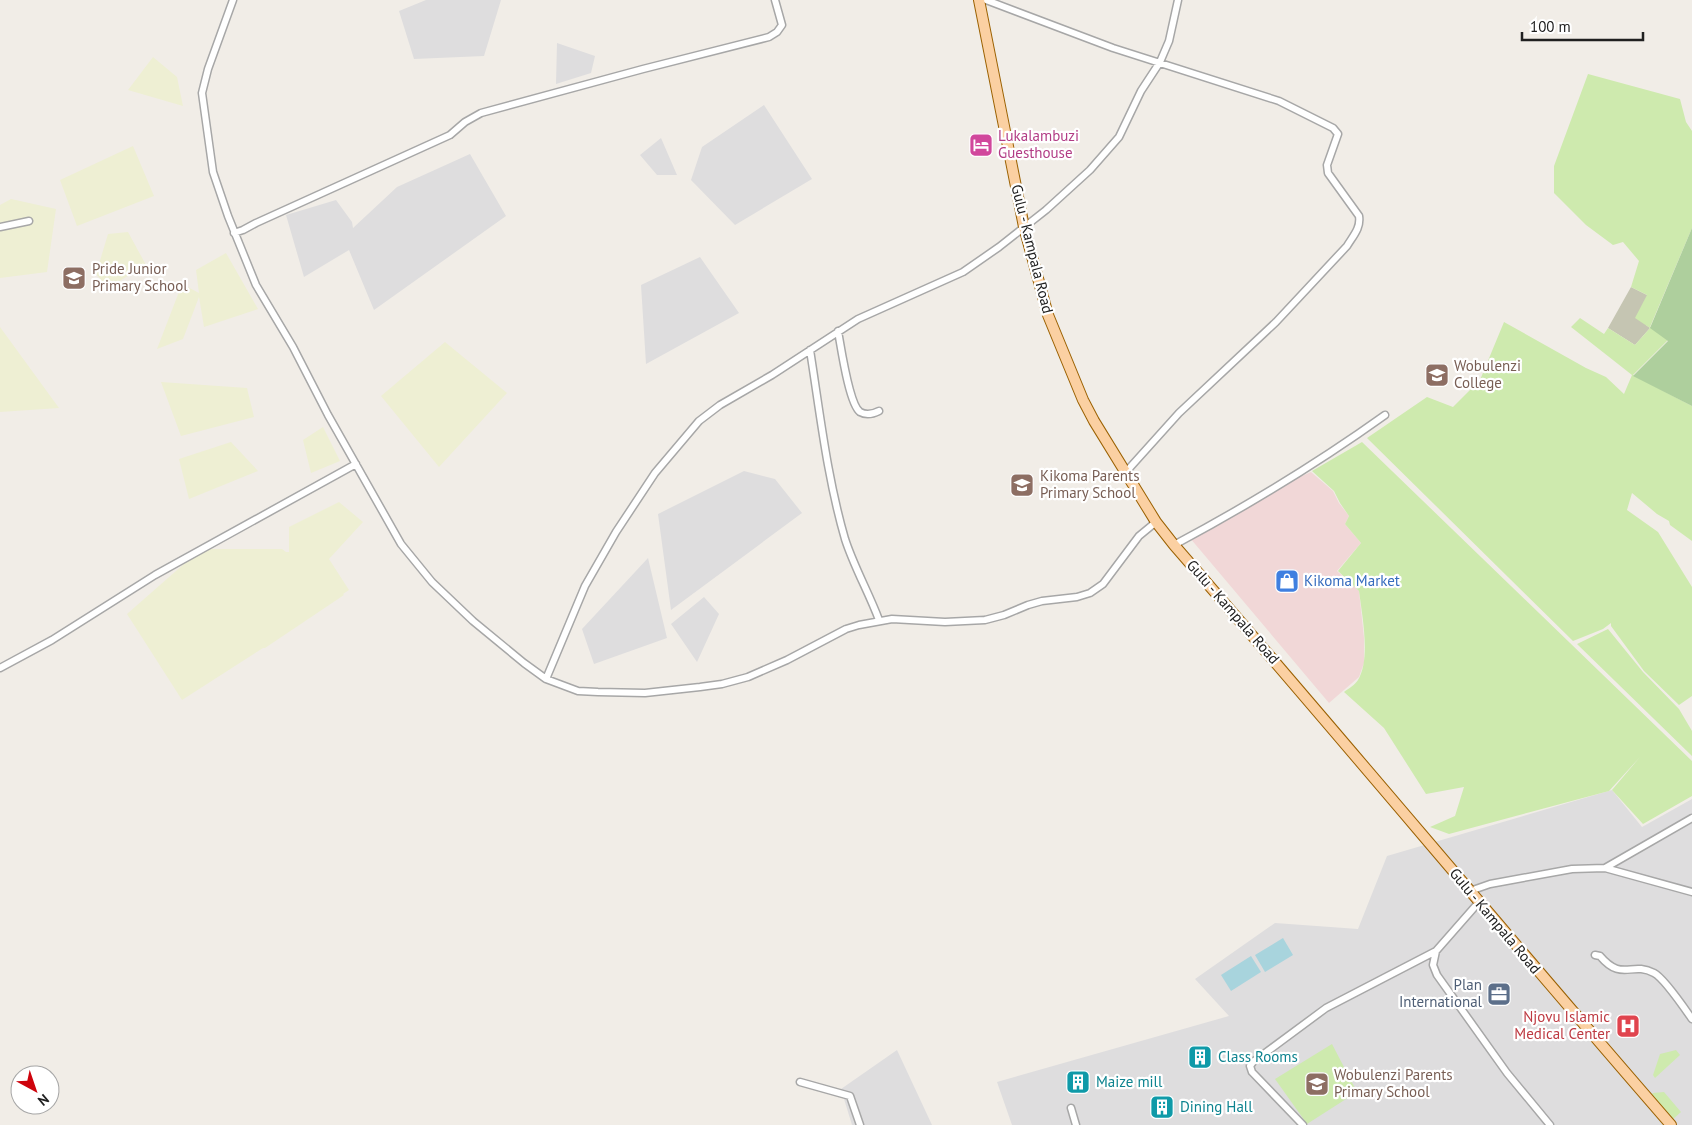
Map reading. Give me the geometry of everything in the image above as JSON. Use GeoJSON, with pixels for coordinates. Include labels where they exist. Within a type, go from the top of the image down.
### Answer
{"type":"FeatureCollection","features":[{"type":"Feature","properties":{"kind":"main road","name":"Gulu - Kampala Road"},"geometry":{"type":"LineString","coordinates":[[979,0],[1024,227],[1048,315],[1087,407],[1125,473],[1156,522],[1174,545],[1290,678],[1470,890],[1478,902],[1671,1125]]}},
{"type":"Feature","properties":{"kind":"street"},"geometry":{"type":"LineString","coordinates":[[233,0],[208,69],[202,93],[214,172],[234,233],[256,285],[293,347],[328,415],[401,544],[432,582],[473,621],[524,664],[546,679],[578,691],[598,692],[645,693],[722,684],[768,668],[846,628],[878,620],[909,619],[953,622],[985,620],[1042,601],[1077,597],[1090,593],[1103,584],[1139,536],[1156,522]]}},
{"type":"Feature","properties":{"kind":"street"},"geometry":{"type":"LineString","coordinates":[[234,233],[450,135],[465,122],[481,113],[769,37],[777,32],[782,25],[775,0]]}},
{"type":"Feature","properties":{"kind":"street"},"geometry":{"type":"LineString","coordinates":[[986,0],[1113,48],[1280,101],[1333,128],[1338,134],[1327,165],[1328,172],[1359,216],[1360,224],[1347,246],[1276,322],[1179,413],[1125,473]]}},
{"type":"Feature","properties":{"kind":"street"},"geometry":{"type":"LineString","coordinates":[[546,679],[585,586],[616,532],[655,473],[699,421],[720,405],[772,375],[858,319],[963,272],[1024,227],[1077,183],[1107,153],[1119,137],[1141,91],[1160,62],[1169,40],[1178,0]]}},
{"type":"Feature","properties":{"kind":"street"},"geometry":{"type":"LineString","coordinates":[[0,226],[29,221]]}},
{"type":"Feature","properties":{"kind":"street"},"geometry":{"type":"LineString","coordinates":[[838,331],[854,406],[859,412],[865,414],[879,411]]}},
{"type":"Feature","properties":{"kind":"street"},"geometry":{"type":"LineString","coordinates":[[810,350],[821,426],[839,513],[846,540],[878,620]]}},
{"type":"Feature","properties":{"kind":"street"},"geometry":{"type":"LineString","coordinates":[[1174,545],[1228,516],[1277,486],[1349,441],[1384,415]]}},
{"type":"Feature","properties":{"kind":"street"},"geometry":{"type":"LineString","coordinates":[[0,668],[52,640],[163,570],[356,464]]}},
{"type":"Feature","properties":{"kind":"street"},"geometry":{"type":"LineString","coordinates":[[1606,868],[1692,818]]}},
{"type":"Feature","properties":{"kind":"street"},"geometry":{"type":"LineString","coordinates":[[1470,890],[1490,884],[1572,869],[1606,868],[1692,892]]}},
{"type":"Feature","properties":{"kind":"street"},"geometry":{"type":"LineString","coordinates":[[1303,1125],[1257,1078],[1250,1066],[1262,1054],[1326,1008],[1436,951],[1478,902]]}},
{"type":"Feature","properties":{"kind":"street"},"geometry":{"type":"LineString","coordinates":[[1436,951],[1433,964],[1437,975],[1508,1073],[1550,1125]]}},
{"type":"Feature","properties":{"kind":"street"},"geometry":{"type":"LineString","coordinates":[[1595,956],[1600,956],[1610,967],[1617,970],[1638,969],[1656,974],[1692,1019]]}},
{"type":"Feature","properties":{"kind":"street"},"geometry":{"type":"LineString","coordinates":[[800,1082],[850,1096],[860,1125]]}},
{"type":"Feature","properties":{"kind":"street"},"geometry":{"type":"LineString","coordinates":[[1071,1108],[1076,1125]]}},
{"type":"Feature","properties":{"kind":"shaded area"},"geometry":{"type":"Polygon","coordinates":[[[426,0],[501,0],[484,56],[414,59],[399,11],[426,0]]]}},
{"type":"Feature","properties":{"kind":"shaded area"},"geometry":{"type":"Polygon","coordinates":[[[557,43],[595,56],[591,73],[556,84],[557,43]]]}},
{"type":"Feature","properties":{"kind":"shaded area"},"geometry":{"type":"Polygon","coordinates":[[[153,57],[177,77],[183,106],[128,90],[153,57]]]}},
{"type":"Feature","properties":{"kind":"shaded area"},"geometry":{"type":"Polygon","coordinates":[[[764,105],[812,179],[735,225],[691,180],[702,147],[764,105]]]}},
{"type":"Feature","properties":{"kind":"shaded area"},"geometry":{"type":"Polygon","coordinates":[[[661,138],[677,175],[657,175],[640,155],[661,138]]]}},
{"type":"Feature","properties":{"kind":"shaded area"},"geometry":{"type":"Polygon","coordinates":[[[133,146],[154,196],[77,226],[60,180],[133,146]]]}},
{"type":"Feature","properties":{"kind":"shaded area"},"geometry":{"type":"Polygon","coordinates":[[[470,154],[506,216],[374,310],[349,250],[304,277],[286,215],[336,200],[352,222],[353,228],[397,187],[470,154]]]}},
{"type":"Feature","properties":{"kind":"shaded area"},"geometry":{"type":"Polygon","coordinates":[[[11,199],[56,209],[47,272],[0,278],[0,205],[11,199]]]}},
{"type":"Feature","properties":{"kind":"shaded area"},"geometry":{"type":"Polygon","coordinates":[[[128,232],[146,265],[108,288],[96,274],[108,234],[128,232]]]}},
{"type":"Feature","properties":{"kind":"shaded area"},"geometry":{"type":"Polygon","coordinates":[[[226,253],[258,309],[204,327],[199,297],[183,339],[157,349],[182,284],[199,293],[196,270],[226,253]]]}},
{"type":"Feature","properties":{"kind":"shaded area"},"geometry":{"type":"Polygon","coordinates":[[[700,257],[739,313],[646,364],[641,285],[700,257]]]}},
{"type":"Feature","properties":{"kind":"shaded area"},"geometry":{"type":"Polygon","coordinates":[[[1631,287],[1647,295],[1646,325],[1650,328],[1635,345],[1608,328],[1631,287]]]}},
{"type":"Feature","properties":{"kind":"shaded area"},"geometry":{"type":"Polygon","coordinates":[[[0,327],[59,408],[0,412],[0,327]]]}},
{"type":"Feature","properties":{"kind":"shaded area"},"geometry":{"type":"Polygon","coordinates":[[[445,342],[507,393],[439,467],[381,396],[445,342]]]}},
{"type":"Feature","properties":{"kind":"shaded area"},"geometry":{"type":"Polygon","coordinates":[[[161,382],[247,388],[254,417],[181,436],[161,382]]]}},
{"type":"Feature","properties":{"kind":"shaded area"},"geometry":{"type":"Polygon","coordinates":[[[323,427],[340,461],[311,473],[303,440],[323,427]]]}},
{"type":"Feature","properties":{"kind":"shaded area"},"geometry":{"type":"Polygon","coordinates":[[[231,442],[258,471],[189,499],[179,459],[231,442]]]}},
{"type":"Feature","properties":{"kind":"shaded area"},"geometry":{"type":"Polygon","coordinates":[[[744,471],[775,479],[802,513],[671,610],[658,514],[744,471]]]}},
{"type":"Feature","properties":{"kind":"shaded area","name":"Kikoma Market"},"geometry":{"type":"Polygon","coordinates":[[[1311,472],[1333,491],[1349,516],[1345,524],[1361,543],[1337,571],[1359,591],[1364,638],[1364,663],[1359,677],[1329,703],[1190,538],[1286,483],[1311,472]]]}},
{"type":"Feature","properties":{"kind":"shaded area"},"geometry":{"type":"Polygon","coordinates":[[[339,502],[363,522],[329,559],[349,590],[265,648],[182,700],[127,614],[201,549],[282,549],[289,552],[289,527],[339,502]]]}},
{"type":"Feature","properties":{"kind":"shaded area"},"geometry":{"type":"Polygon","coordinates":[[[648,558],[667,638],[594,664],[582,629],[648,558]]]}},
{"type":"Feature","properties":{"kind":"shaded area"},"geometry":{"type":"Polygon","coordinates":[[[704,597],[719,614],[697,662],[671,624],[704,597]]]}},
{"type":"Feature","properties":{"kind":"shaded area"},"geometry":{"type":"Polygon","coordinates":[[[1612,790],[1642,827],[1692,799],[1692,1125],[1012,1125],[997,1082],[1229,1016],[1195,979],[1275,923],[1358,929],[1387,856],[1612,790]]]}},
{"type":"Feature","properties":{"kind":"shaded area"},"geometry":{"type":"Polygon","coordinates":[[[897,1050],[932,1125],[852,1125],[841,1089],[897,1050]]]}},
{"type":"Feature","properties":{"kind":"green space"},"geometry":{"type":"Polygon","coordinates":[[[1588,74],[1680,99],[1686,122],[1692,131],[1692,228],[1650,327],[1668,340],[1633,375],[1692,406],[1692,541],[1632,493],[1627,510],[1658,532],[1692,587],[1692,696],[1679,705],[1644,671],[1611,626],[1611,623],[1603,629],[1573,641],[1367,438],[1427,397],[1453,407],[1480,380],[1504,322],[1586,368],[1606,377],[1624,394],[1632,375],[1571,327],[1580,318],[1604,334],[1608,328],[1635,345],[1650,328],[1635,318],[1647,295],[1631,287],[1639,261],[1623,242],[1613,245],[1586,225],[1554,193],[1554,166],[1588,74]]]}},
{"type":"Feature","properties":{"kind":"green space"},"geometry":{"type":"Polygon","coordinates":[[[1692,228],[1692,406],[1633,376],[1668,341],[1650,328],[1692,228]]]}},
{"type":"Feature","properties":{"kind":"green space"},"geometry":{"type":"Polygon","coordinates":[[[1362,442],[1692,761],[1692,796],[1643,824],[1612,790],[1640,757],[1609,791],[1449,834],[1430,827],[1455,816],[1464,787],[1426,794],[1384,728],[1344,692],[1357,682],[1362,671],[1365,649],[1359,591],[1338,571],[1361,543],[1345,524],[1349,516],[1334,491],[1312,471],[1362,442]]]}},
{"type":"Feature","properties":{"kind":"green space"},"geometry":{"type":"Polygon","coordinates":[[[1608,629],[1643,672],[1679,709],[1692,731],[1692,756],[1577,644],[1608,629]]]}},
{"type":"Feature","properties":{"kind":"green space"},"geometry":{"type":"Polygon","coordinates":[[[1332,1044],[1357,1092],[1307,1124],[1275,1079],[1332,1044]]]}},
{"type":"Feature","properties":{"kind":"green space"},"geometry":{"type":"Polygon","coordinates":[[[1676,1050],[1680,1055],[1655,1078],[1653,1075],[1660,1054],[1676,1050]]]}},
{"type":"Feature","properties":{"kind":"green space"},"geometry":{"type":"Polygon","coordinates":[[[1664,1092],[1681,1112],[1672,1120],[1651,1095],[1664,1092]]]}},
{"type":"Feature","properties":{"kind":"water"},"geometry":{"type":"Polygon","coordinates":[[[1283,938],[1293,955],[1265,972],[1255,955],[1283,938]]]}},
{"type":"Feature","properties":{"kind":"water"},"geometry":{"type":"Polygon","coordinates":[[[1251,956],[1261,972],[1231,991],[1221,975],[1251,956]]]}},
{"type":"Feature","properties":{"kind":"place","name":"Lukalambuzi Guesthouse"},"geometry":{"type":"Point","coordinates":[981,145]}},
{"type":"Feature","properties":{"kind":"place","name":"Pride Junior Primary School"},"geometry":{"type":"Point","coordinates":[74,278]}},
{"type":"Feature","properties":{"kind":"place","name":"Wobulenzi College"},"geometry":{"type":"Point","coordinates":[1437,375]}},
{"type":"Feature","properties":{"kind":"place","name":"Kikoma Parents Primary School"},"geometry":{"type":"Point","coordinates":[1022,485]}},
{"type":"Feature","properties":{"kind":"place","name":"Kikoma Market"},"geometry":{"type":"Point","coordinates":[1287,581]}},
{"type":"Feature","properties":{"kind":"place","name":"Plan International"},"geometry":{"type":"Point","coordinates":[1499,994]}},
{"type":"Feature","properties":{"kind":"place","name":"Njovu Islamic Medical Center"},"geometry":{"type":"Point","coordinates":[1628,1026]}},
{"type":"Feature","properties":{"kind":"place","name":"Class Rooms"},"geometry":{"type":"Point","coordinates":[1200,1057]}},
{"type":"Feature","properties":{"kind":"place","name":"Maize mill"},"geometry":{"type":"Point","coordinates":[1078,1082]}},
{"type":"Feature","properties":{"kind":"place","name":"Wobulenzi Parents Primary School"},"geometry":{"type":"Point","coordinates":[1317,1084]}},
{"type":"Feature","properties":{"kind":"place","name":"Dining Hall"},"geometry":{"type":"Point","coordinates":[1162,1107]}}]}
